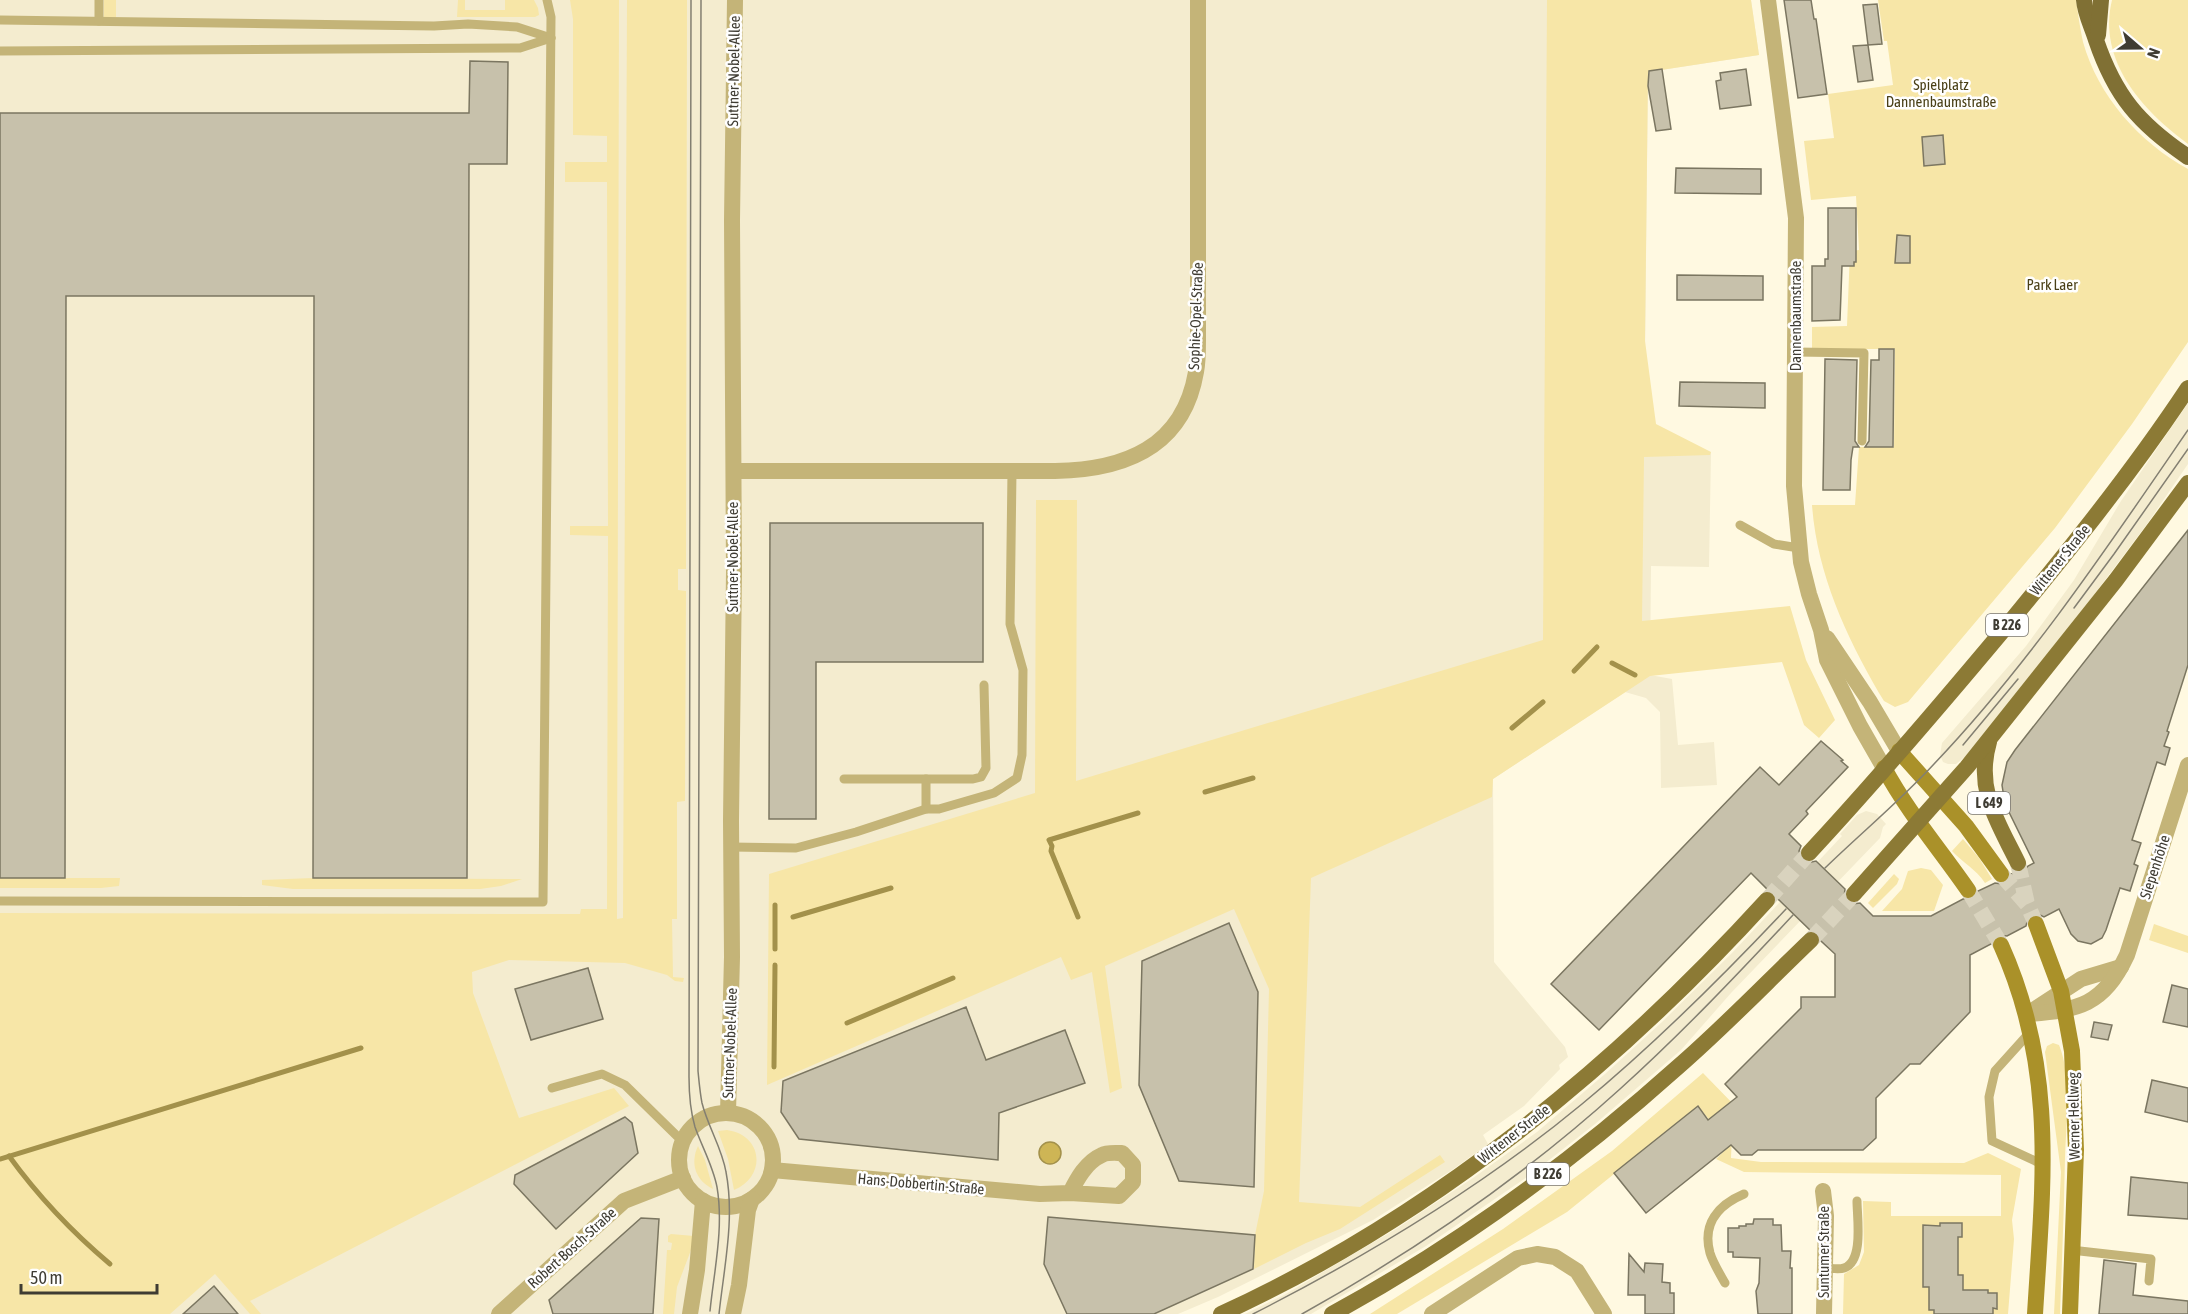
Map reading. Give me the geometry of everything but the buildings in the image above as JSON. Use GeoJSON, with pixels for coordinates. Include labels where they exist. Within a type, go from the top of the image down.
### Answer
{"type":"FeatureCollection","features":[{"type":"Feature","properties":{"kind":"highway"},"geometry":{"type":"LineString","coordinates":[[2084,0],[2107,71],[2130,108],[2164,140],[2188,157]]}},
{"type":"Feature","properties":{"kind":"highway"},"geometry":{"type":"LineString","coordinates":[[2098,45],[2101,0]]}},
{"type":"Feature","properties":{"kind":"main road","name":"Wittener Straße"},"geometry":{"type":"LineString","coordinates":[[1809,853],[1969,670],[2081,534],[2140,458],[2188,388]]}},
{"type":"Feature","properties":{"kind":"main road"},"geometry":{"type":"LineString","coordinates":[[1854,894],[1918,824],[1990,737],[2116,580],[2188,483]]}},
{"type":"Feature","properties":{"kind":"main road","name":"L 649"},"geometry":{"type":"LineString","coordinates":[[1990,737],[1984,760],[1986,791],[1990,807],[2018,863]]}},
{"type":"Feature","properties":{"kind":"main road","name":"L 649"},"geometry":{"type":"LineString","coordinates":[[1899,751],[1941,797],[1984,849],[2001,874]]}},
{"type":"Feature","properties":{"kind":"main road"},"geometry":{"type":"LineString","coordinates":[[1884,768],[1918,824],[1968,890]]}},
{"type":"Feature","properties":{"kind":"main road","name":"Wittener Straße"},"geometry":{"type":"LineString","coordinates":[[1221,1314],[1310,1269],[1361,1238],[1451,1181],[1520,1130],[1642,1027],[1767,900]]}},
{"type":"Feature","properties":{"kind":"main road","name":"Werner Hellweg"},"geometry":{"type":"LineString","coordinates":[[2036,924],[2061,991],[2066,1011],[2075,1080],[2076,1150],[2070,1314]]}},
{"type":"Feature","properties":{"kind":"main road","name":"B 226"},"geometry":{"type":"LineString","coordinates":[[1332,1314],[1443,1248],[1533,1186],[1680,1066],[1811,940]]}},
{"type":"Feature","properties":{"kind":"main road","name":"Werner Hellweg"},"geometry":{"type":"LineString","coordinates":[[2001,945],[2016,977],[2027,1014],[2041,1096],[2044,1166],[2035,1314]]}},
{"type":"Feature","properties":{"kind":"street","name":"Suttner-Nobel-Allee"},"geometry":{"type":"LineString","coordinates":[[728,1113],[732,957],[734,471],[732,196],[735,0]]}},
{"type":"Feature","properties":{"kind":"street","name":"Sophie-Opel-Straße"},"geometry":{"type":"LineString","coordinates":[[734,471],[1100,469],[1134,458],[1163,438],[1184,409],[1196,373],[1198,340],[1198,0]]}},
{"type":"Feature","properties":{"kind":"street","name":"Dannenbaumstraße"},"geometry":{"type":"LineString","coordinates":[[1768,0],[1796,218],[1794,486],[1799,548],[1827,660],[1884,768]]}},
{"type":"Feature","properties":{"kind":"street","name":"Dannenbaumstraße"},"geometry":{"type":"LineString","coordinates":[[1821,630],[1899,751]]}},
{"type":"Feature","properties":{"kind":"street","name":"Siepenhöhe"},"geometry":{"type":"LineString","coordinates":[[2027,1014],[2066,1011],[2086,1004],[2097,997],[2121,968],[2188,765]]}},
{"type":"Feature","properties":{"kind":"street"},"geometry":{"type":"LineString","coordinates":[[2027,1014],[2081,979],[2121,968]]}},
{"type":"Feature","properties":{"kind":"street","name":"Suttner-Nobel-Allee"},"geometry":{"type":"LineString","coordinates":[[684,1139],[695,1125],[707,1117],[728,1113],[747,1118],[765,1134],[770,1145],[772,1170]]}},
{"type":"Feature","properties":{"kind":"street"},"geometry":{"type":"LineString","coordinates":[[684,1139],[680,1154],[683,1178],[692,1192],[703,1201],[713,1205],[730,1207],[752,1199],[765,1187],[772,1170]]}},
{"type":"Feature","properties":{"kind":"street","name":"Hans-Dobbertin-Straße"},"geometry":{"type":"LineString","coordinates":[[772,1170],[1040,1194],[1070,1194]]}},
{"type":"Feature","properties":{"kind":"street","name":"Robert-Bosch-Straße"},"geometry":{"type":"LineString","coordinates":[[499,1314],[624,1201],[683,1178]]}},
{"type":"Feature","properties":{"kind":"street","name":"Suntumer Straße"},"geometry":{"type":"LineString","coordinates":[[1823,1191],[1826,1216],[1824,1314]]}},
{"type":"Feature","properties":{"kind":"street"},"geometry":{"type":"LineString","coordinates":[[734,1314],[748,1210],[752,1199]]}},
{"type":"Feature","properties":{"kind":"street"},"geometry":{"type":"LineString","coordinates":[[690,1314],[697,1270],[703,1201]]}},
{"type":"Feature","properties":{"kind":"street"},"geometry":{"type":"LineString","coordinates":[[1432,1314],[1518,1258],[1537,1254],[1555,1257],[1577,1271],[1604,1314]]}},
{"type":"Feature","properties":{"kind":"lane"},"geometry":{"type":"LineString","coordinates":[[99,0],[99,21]]}},
{"type":"Feature","properties":{"kind":"lane"},"geometry":{"type":"LineString","coordinates":[[0,901],[543,902],[551,38],[551,17],[547,0]]}},
{"type":"Feature","properties":{"kind":"lane"},"geometry":{"type":"LineString","coordinates":[[0,20],[434,26],[468,24],[517,27],[551,38]]}},
{"type":"Feature","properties":{"kind":"lane"},"geometry":{"type":"LineString","coordinates":[[0,51],[520,48],[551,38]]}},
{"type":"Feature","properties":{"kind":"lane"},"geometry":{"type":"LineString","coordinates":[[1796,352],[1864,353],[1862,441]]}},
{"type":"Feature","properties":{"kind":"lane"},"geometry":{"type":"LineString","coordinates":[[731,848],[796,848],[856,832],[926,809],[939,809],[994,793],[1017,778],[1022,755],[1023,670],[1010,624],[1012,471]]}},
{"type":"Feature","properties":{"kind":"lane"},"geometry":{"type":"LineString","coordinates":[[1740,525],[1774,544],[1799,548]]}},
{"type":"Feature","properties":{"kind":"lane"},"geometry":{"type":"LineString","coordinates":[[844,779],[973,779],[981,777],[986,768],[984,685]]}},
{"type":"Feature","properties":{"kind":"lane"},"geometry":{"type":"LineString","coordinates":[[926,779],[926,809]]}},
{"type":"Feature","properties":{"kind":"lane"},"geometry":{"type":"LineString","coordinates":[[2031,1031],[1995,1071],[1989,1097],[1992,1141],[2044,1166]]}},
{"type":"Feature","properties":{"kind":"lane"},"geometry":{"type":"LineString","coordinates":[[552,1088],[602,1074],[626,1085],[677,1136],[684,1139]]}},
{"type":"Feature","properties":{"kind":"lane"},"geometry":{"type":"LineString","coordinates":[[1725,1283],[1710,1255],[1710,1223],[1728,1200],[1744,1194]]}},
{"type":"Feature","properties":{"kind":"lane"},"geometry":{"type":"LineString","coordinates":[[1825,1268],[1844,1269],[1854,1260],[1857,1251],[1857,1201]]}},
{"type":"Feature","properties":{"kind":"lane"},"geometry":{"type":"LineString","coordinates":[[2071,1250],[2151,1259],[2149,1281]]}},
{"type":"Feature","properties":{"kind":"shaded area"},"geometry":{"type":"Polygon","coordinates":[[[0,0],[1751,0],[1759,55],[1648,72],[1644,450],[1711,452],[1709,567],[1651,566],[1650,675],[1672,679],[1678,745],[1714,742],[1717,785],[1661,788],[1660,712],[1646,698],[1625,692],[1493,779],[1494,962],[1565,1047],[1568,1057],[1559,1065],[1560,1069],[1524,1106],[1483,1135],[1488,1144],[1452,1170],[1373,1220],[1218,1297],[1178,1314],[0,1314],[0,0]]]}},
{"type":"Feature","properties":{"kind":"shaded area"},"geometry":{"type":"Polygon","coordinates":[[[2188,403],[2188,464],[2093,596],[1966,756],[1956,764],[1943,762],[1940,755],[1942,743],[2026,646],[2074,580],[2121,501],[2188,403]]]}},
{"type":"Feature","properties":{"kind":"shaded area"},"geometry":{"type":"Polygon","coordinates":[[[1866,811],[1877,814],[1886,824],[1880,838],[1731,993],[1681,1050],[1595,1124],[1530,1175],[1426,1246],[1311,1314],[1245,1314],[1284,1295],[1396,1229],[1537,1132],[1662,1022],[1732,953],[1842,836],[1840,834],[1857,815],[1866,811]]]}},
{"type":"Feature","properties":{"kind":"shaded area"},"geometry":{"type":"Polygon","coordinates":[[[1050,1142],[1058,1145],[1061,1153],[1058,1161],[1050,1164],[1042,1161],[1039,1153],[1042,1145],[1050,1142]]]}},
{"type":"Feature","properties":{"kind":"green space"},"geometry":{"type":"Polygon","coordinates":[[[104,0],[116,0],[116,17],[104,17],[104,0]]]}},
{"type":"Feature","properties":{"kind":"green space"},"geometry":{"type":"Polygon","coordinates":[[[458,0],[465,0],[465,10],[505,10],[505,0],[534,0],[539,15],[535,17],[457,17],[458,0]]]}},
{"type":"Feature","properties":{"kind":"green space"},"geometry":{"type":"Polygon","coordinates":[[[570,0],[619,0],[617,919],[623,918],[627,0],[687,0],[686,569],[678,569],[678,590],[686,591],[685,801],[677,802],[677,919],[672,919],[673,977],[684,978],[683,982],[625,963],[509,960],[472,972],[473,993],[519,1118],[614,1088],[629,1106],[250,1301],[261,1314],[250,1314],[215,1274],[170,1314],[0,1314],[0,913],[580,914],[581,909],[607,909],[608,536],[570,535],[570,526],[608,526],[607,182],[565,182],[565,162],[607,162],[607,136],[573,135],[573,19],[570,0]]]}},
{"type":"Feature","properties":{"kind":"green space"},"geometry":{"type":"Polygon","coordinates":[[[1547,0],[1751,0],[1759,55],[1648,72],[1645,341],[1656,424],[1711,452],[1710,455],[1644,457],[1642,621],[1790,606],[1806,660],[1835,720],[1819,738],[1804,725],[1782,662],[1650,676],[1493,779],[1492,797],[1311,878],[1299,1202],[1360,1207],[1440,1155],[1445,1162],[1340,1229],[1254,1269],[1255,1235],[1264,1191],[1269,989],[1234,909],[1105,966],[1122,1088],[1110,1093],[1092,972],[1071,980],[1061,957],[767,1085],[769,874],[1035,793],[1036,500],[1077,500],[1076,781],[1543,640],[1547,0]]]}},
{"type":"Feature","properties":{"kind":"green space","name":"Park Laer"},"geometry":{"type":"Polygon","coordinates":[[[1878,0],[2076,0],[2083,42],[2099,81],[2110,99],[2137,131],[2170,158],[2188,169],[2188,342],[2132,424],[2055,528],[1908,702],[1895,707],[1884,701],[1844,626],[1826,579],[1812,505],[1855,505],[1859,447],[1894,447],[1895,349],[1812,349],[1812,327],[1847,326],[1850,251],[1859,250],[1856,196],[1811,200],[1804,141],[1834,138],[1828,94],[1893,85],[1878,0]]]}},
{"type":"Feature","properties":{"kind":"green space"},"geometry":{"type":"Polygon","coordinates":[[[2112,0],[2188,0],[2188,144],[2171,131],[2140,100],[2118,64],[2111,44],[2109,22],[2112,0]]]}},
{"type":"Feature","properties":{"kind":"green space"},"geometry":{"type":"Polygon","coordinates":[[[1963,839],[1979,858],[1992,879],[1985,883],[1952,851],[1963,839]]]}},
{"type":"Feature","properties":{"kind":"green space"},"geometry":{"type":"Polygon","coordinates":[[[1921,868],[1931,870],[1943,885],[1934,911],[1882,911],[1902,889],[1908,871],[1921,868]]]}},
{"type":"Feature","properties":{"kind":"green space"},"geometry":{"type":"Polygon","coordinates":[[[1894,874],[1899,879],[1897,884],[1873,908],[1868,903],[1894,874]]]}},
{"type":"Feature","properties":{"kind":"green space"},"geometry":{"type":"Polygon","coordinates":[[[0,878],[120,878],[119,886],[101,888],[0,888],[0,878]]]}},
{"type":"Feature","properties":{"kind":"green space"},"geometry":{"type":"Polygon","coordinates":[[[313,878],[522,879],[501,886],[480,889],[293,889],[262,885],[262,880],[313,878]]]}},
{"type":"Feature","properties":{"kind":"green space"},"geometry":{"type":"Polygon","coordinates":[[[2154,924],[2188,936],[2188,953],[2149,940],[2154,924]]]}},
{"type":"Feature","properties":{"kind":"green space"},"geometry":{"type":"Polygon","coordinates":[[[2053,1043],[2059,1045],[2063,1057],[2067,1086],[2060,1314],[2054,1314],[2061,1172],[2045,1052],[2047,1046],[2053,1043]]]}},
{"type":"Feature","properties":{"kind":"green space"},"geometry":{"type":"Polygon","coordinates":[[[1703,1073],[1739,1110],[1732,1134],[1731,1158],[1761,1162],[1964,1163],[1988,1153],[2021,1169],[2012,1220],[2014,1239],[2008,1314],[1843,1314],[1844,1274],[1859,1265],[1864,1252],[1863,1201],[1891,1202],[1891,1216],[2001,1216],[2001,1175],[1744,1172],[1716,1159],[1730,1145],[1698,1106],[1567,1212],[1397,1314],[1370,1314],[1503,1229],[1612,1151],[1703,1073]]]}},
{"type":"Feature","properties":{"kind":"green space"},"geometry":{"type":"Polygon","coordinates":[[[727,1130],[739,1133],[748,1140],[754,1147],[756,1157],[756,1166],[752,1175],[745,1184],[734,1190],[728,1159],[718,1131],[727,1130]]]}},
{"type":"Feature","properties":{"kind":"green space"},"geometry":{"type":"Polygon","coordinates":[[[698,1146],[705,1160],[713,1189],[698,1176],[694,1165],[698,1146]]]}},
{"type":"Feature","properties":{"kind":"green space"},"geometry":{"type":"Polygon","coordinates":[[[671,1234],[694,1236],[677,1287],[674,1314],[663,1314],[667,1250],[671,1250],[672,1243],[668,1242],[668,1236],[671,1234]]]}},
{"type":"Feature","properties":{"kind":"waterway"},"geometry":{"type":"LineString","coordinates":[[1574,671],[1597,647]]}},
{"type":"Feature","properties":{"kind":"waterway"},"geometry":{"type":"LineString","coordinates":[[1612,663],[1635,675]]}},
{"type":"Feature","properties":{"kind":"waterway"},"geometry":{"type":"LineString","coordinates":[[1512,728],[1543,702]]}},
{"type":"Feature","properties":{"kind":"waterway"},"geometry":{"type":"LineString","coordinates":[[1205,792],[1253,778]]}},
{"type":"Feature","properties":{"kind":"waterway"},"geometry":{"type":"LineString","coordinates":[[1078,917],[1051,851],[1052,846],[1049,840],[1138,813]]}},
{"type":"Feature","properties":{"kind":"waterway"},"geometry":{"type":"LineString","coordinates":[[793,917],[891,888]]}},
{"type":"Feature","properties":{"kind":"waterway"},"geometry":{"type":"LineString","coordinates":[[775,905],[775,949]]}},
{"type":"Feature","properties":{"kind":"waterway"},"geometry":{"type":"LineString","coordinates":[[774,1067],[775,965]]}},
{"type":"Feature","properties":{"kind":"waterway"},"geometry":{"type":"LineString","coordinates":[[847,1023],[953,978]]}},
{"type":"Feature","properties":{"kind":"waterway"},"geometry":{"type":"LineString","coordinates":[[0,1159],[361,1048]]}},
{"type":"Feature","properties":{"kind":"waterway"},"geometry":{"type":"LineString","coordinates":[[9,1156],[56,1213],[110,1264]]}},
{"type":"Feature","properties":{"kind":"tunnel"},"geometry":{"type":"LineString","coordinates":[[1767,900],[1809,853]]}},
{"type":"Feature","properties":{"kind":"tunnel"},"geometry":{"type":"LineString","coordinates":[[2018,863],[2027,904]]}},
{"type":"Feature","properties":{"kind":"tunnel"},"geometry":{"type":"LineString","coordinates":[[2001,874],[2027,904],[2036,924]]}},
{"type":"Feature","properties":{"kind":"tunnel"},"geometry":{"type":"LineString","coordinates":[[1968,890],[2001,945]]}},
{"type":"Feature","properties":{"kind":"tunnel"},"geometry":{"type":"LineString","coordinates":[[1811,940],[1854,894]]}},
{"type":"Feature","properties":{"kind":"tram line"},"geometry":{"type":"LineString","coordinates":[[691,0],[689,1083],[693,1121],[713,1172],[719,1202],[718,1249],[710,1311]]}},
{"type":"Feature","properties":{"kind":"tram line"},"geometry":{"type":"LineString","coordinates":[[701,0],[698,1071],[702,1103],[724,1163],[728,1190],[728,1243],[719,1314]]}},
{"type":"Feature","properties":{"kind":"tram line"},"geometry":{"type":"LineString","coordinates":[[1825,868],[1921,778],[2003,685],[2067,602],[2188,430]]}},
{"type":"Feature","properties":{"kind":"tram line"},"geometry":{"type":"LineString","coordinates":[[2074,608],[2188,449]]}},
{"type":"Feature","properties":{"kind":"tram line"},"geometry":{"type":"LineString","coordinates":[[1963,745],[2018,679]]}},
{"type":"Feature","properties":{"kind":"tram line"},"geometry":{"type":"LineString","coordinates":[[1253,1314],[1382,1244],[1505,1164],[1582,1104],[1661,1034],[1786,909]]}},
{"type":"Feature","properties":{"kind":"tram line"},"geometry":{"type":"LineString","coordinates":[[1302,1314],[1427,1238],[1546,1152],[1665,1047],[1793,915]]}},
{"type":"Feature","properties":{"kind":"park label","name":"Spielplatz Dannenbaumstraße"},"geometry":{"type":"Point","coordinates":[1941,94]}}]}
